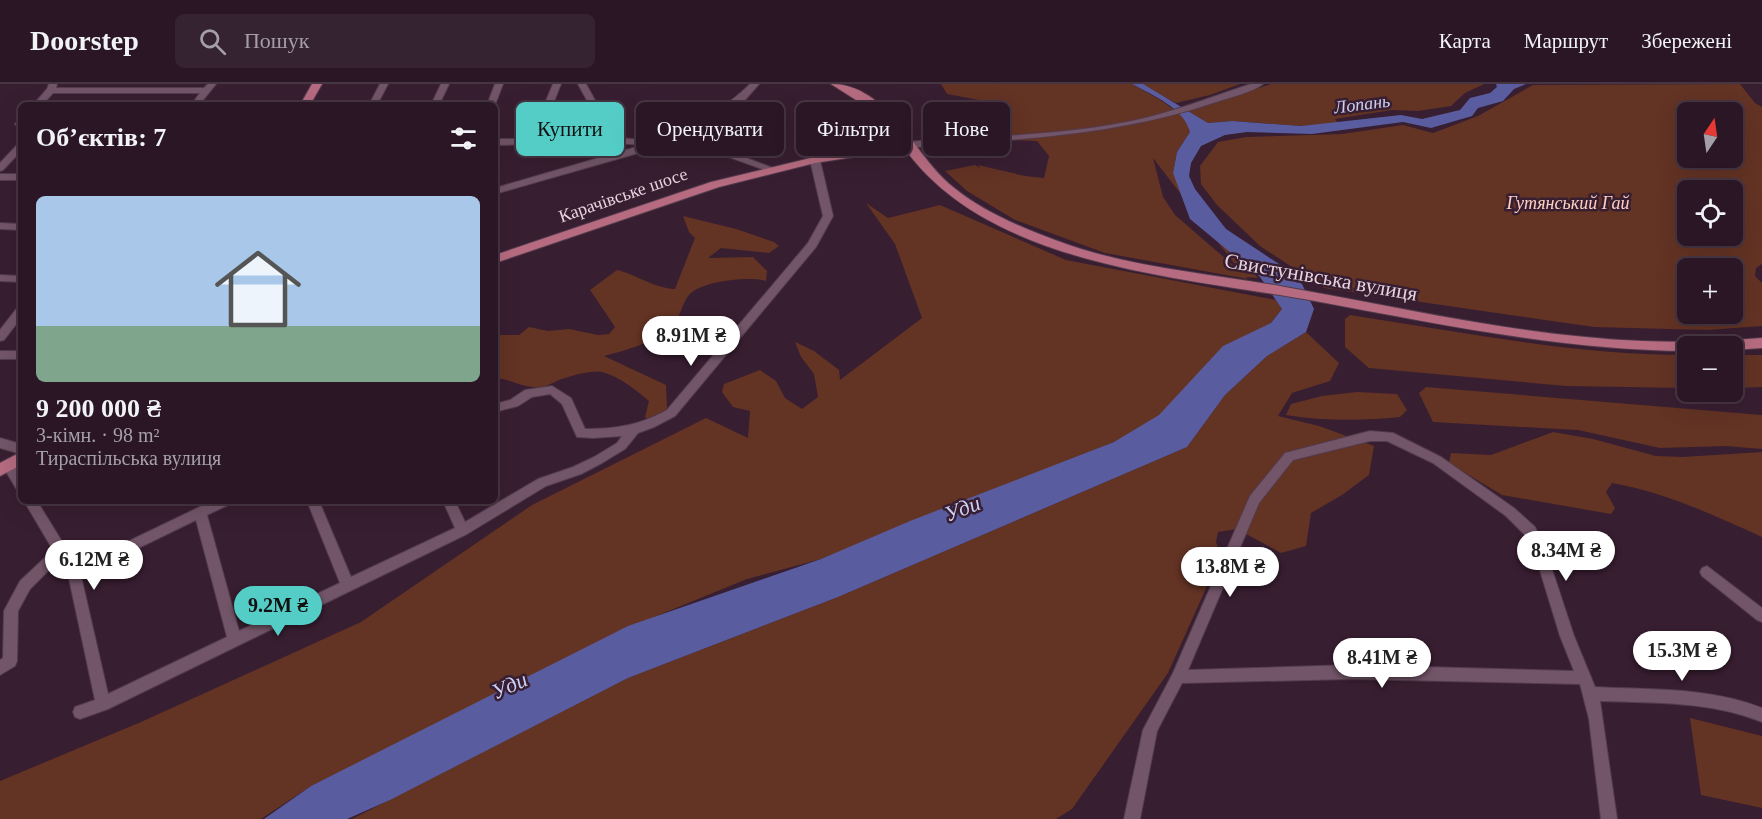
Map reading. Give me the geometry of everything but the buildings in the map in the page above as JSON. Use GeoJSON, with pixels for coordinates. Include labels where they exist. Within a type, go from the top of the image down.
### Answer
{"type":"FeatureCollection","features":[{"type":"Feature","properties":{"kind":"main road"},"geometry":{"type":"LineString","coordinates":[[307,102],[317,84]]}},
{"type":"Feature","properties":{"kind":"main road","name":"Свистунівська вулиця"},"geometry":{"type":"LineString","coordinates":[[836,84],[867,102]]}},
{"type":"Feature","properties":{"kind":"main road","name":"Свистунівська вулиця"},"geometry":{"type":"LineString","coordinates":[[911,149],[941,183],[978,208],[1023,231],[1061,246],[1106,259],[1512,333],[1594,344],[1655,347],[1762,344]]}},
{"type":"Feature","properties":{"kind":"main road","name":"Карачівське шосе"},"geometry":{"type":"LineString","coordinates":[[498,258],[664,200],[772,170],[839,156]]}},
{"type":"Feature","properties":{"kind":"street"},"geometry":{"type":"LineString","coordinates":[[375,102],[384,84]]}},
{"type":"Feature","properties":{"kind":"street"},"geometry":{"type":"LineString","coordinates":[[436,102],[445,84]]}},
{"type":"Feature","properties":{"kind":"street"},"geometry":{"type":"LineString","coordinates":[[492,102],[499,84]]}},
{"type":"Feature","properties":{"kind":"street"},"geometry":{"type":"LineString","coordinates":[[550,102],[557,84]]}},
{"type":"Feature","properties":{"kind":"street"},"geometry":{"type":"LineString","coordinates":[[582,84],[592,102]]}},
{"type":"Feature","properties":{"kind":"street"},"geometry":{"type":"LineString","coordinates":[[736,102],[755,84]]}},
{"type":"Feature","properties":{"kind":"street","name":"Карачівське шосе"},"geometry":{"type":"LineString","coordinates":[[911,145],[1063,134],[1124,125],[1162,116],[1259,84]]}},
{"type":"Feature","properties":{"kind":"street"},"geometry":{"type":"LineString","coordinates":[[40,102],[52,87],[209,88]]}},
{"type":"Feature","properties":{"kind":"street"},"geometry":{"type":"LineString","coordinates":[[197,102],[209,88]]}},
{"type":"Feature","properties":{"kind":"street"},"geometry":{"type":"LineString","coordinates":[[498,142],[516,141]]}},
{"type":"Feature","properties":{"kind":"street"},"geometry":{"type":"LineString","coordinates":[[0,168],[18,149]]}},
{"type":"Feature","properties":{"kind":"street"},"geometry":{"type":"LineString","coordinates":[[498,190],[636,150]]}},
{"type":"Feature","properties":{"kind":"street"},"geometry":{"type":"LineString","coordinates":[[728,156],[772,170]]}},
{"type":"Feature","properties":{"kind":"street"},"geometry":{"type":"LineString","coordinates":[[498,407],[514,403],[529,393],[552,390],[567,401],[581,434],[615,434],[634,430],[660,421],[671,413],[812,245],[828,216],[814,160]]}},
{"type":"Feature","properties":{"kind":"street"},"geometry":{"type":"LineString","coordinates":[[0,177],[18,177]]}},
{"type":"Feature","properties":{"kind":"street"},"geometry":{"type":"LineString","coordinates":[[0,226],[18,227]]}},
{"type":"Feature","properties":{"kind":"street"},"geometry":{"type":"LineString","coordinates":[[0,278],[18,279]]}},
{"type":"Feature","properties":{"kind":"street"},"geometry":{"type":"LineString","coordinates":[[0,337],[18,315]]}},
{"type":"Feature","properties":{"kind":"street"},"geometry":{"type":"LineString","coordinates":[[0,355],[18,355]]}},
{"type":"Feature","properties":{"kind":"street"},"geometry":{"type":"LineString","coordinates":[[81,712],[103,704],[235,641],[462,530],[542,482],[577,471],[598,460],[621,446],[634,430]]}},
{"type":"Feature","properties":{"kind":"street"},"geometry":{"type":"LineString","coordinates":[[1132,819],[1150,730],[1178,677],[1254,501],[1289,456],[1370,436],[1389,436],[1437,460],[1509,512],[1530,531],[1540,551],[1567,636],[1591,694],[1609,819]]}},
{"type":"Feature","properties":{"kind":"street"},"geometry":{"type":"LineString","coordinates":[[0,443],[18,448]]}},
{"type":"Feature","properties":{"kind":"street"},"geometry":{"type":"LineString","coordinates":[[10,464],[18,481]]}},
{"type":"Feature","properties":{"kind":"street"},"geometry":{"type":"LineString","coordinates":[[32,504],[74,573],[103,704]]}},
{"type":"Feature","properties":{"kind":"street"},"geometry":{"type":"LineString","coordinates":[[74,573],[217,504]]}},
{"type":"Feature","properties":{"kind":"street"},"geometry":{"type":"LineString","coordinates":[[314,504],[348,585]]}},
{"type":"Feature","properties":{"kind":"street"},"geometry":{"type":"LineString","coordinates":[[450,504],[462,530]]}},
{"type":"Feature","properties":{"kind":"street"},"geometry":{"type":"LineString","coordinates":[[200,512],[235,641]]}},
{"type":"Feature","properties":{"kind":"street"},"geometry":{"type":"LineString","coordinates":[[0,669],[10,661],[11,611],[25,585],[60,551]]}},
{"type":"Feature","properties":{"kind":"street"},"geometry":{"type":"LineString","coordinates":[[1707,572],[1762,616]]}},
{"type":"Feature","properties":{"kind":"street"},"geometry":{"type":"LineString","coordinates":[[1178,677],[1351,672],[1585,678]]}},
{"type":"Feature","properties":{"kind":"street"},"geometry":{"type":"LineString","coordinates":[[1591,694],[1710,700],[1745,707],[1762,715]]}},
{"type":"Feature","properties":{"kind":"green space"},"geometry":{"type":"Polygon","coordinates":[[[941,84],[1132,84],[1162,101],[1188,120],[1190,132],[1177,152],[1173,173],[1258,278],[1246,277],[1248,279],[1105,253],[1015,220],[967,191],[945,171],[975,165],[980,168],[978,165],[1044,178],[1049,156],[1037,141],[1010,140],[1010,102],[989,102],[947,94],[941,84]],[[1153,158],[1163,197],[1175,215],[1241,272],[1153,158]]]}},
{"type":"Feature","properties":{"kind":"green space"},"geometry":{"type":"Polygon","coordinates":[[[1140,84],[1240,84],[1210,95],[1176,103],[1140,84]]]}},
{"type":"Feature","properties":{"kind":"green space"},"geometry":{"type":"Polygon","coordinates":[[[1271,84],[1484,84],[1465,93],[1451,106],[1418,111],[1392,110],[1335,119],[1338,123],[1303,126],[1232,121],[1208,123],[1188,111],[1271,84]]]}},
{"type":"Feature","properties":{"kind":"green space","name":"Гутянський Гай"},"geometry":{"type":"Polygon","coordinates":[[[1740,84],[1755,103],[1762,107],[1762,264],[1756,268],[1755,276],[1762,283],[1762,326],[1707,330],[1594,327],[1324,288],[1260,246],[1217,205],[1201,184],[1200,166],[1218,142],[1246,137],[1342,134],[1403,125],[1433,133],[1478,116],[1533,85],[1740,84]]]}},
{"type":"Feature","properties":{"kind":"green space"},"geometry":{"type":"Polygon","coordinates":[[[866,203],[888,218],[940,205],[1066,260],[1276,300],[1282,309],[1270,324],[1161,417],[1114,442],[821,559],[747,579],[659,615],[311,786],[261,819],[0,819],[0,781],[141,722],[361,622],[532,505],[706,418],[748,438],[750,411],[733,407],[722,392],[724,384],[760,370],[776,381],[785,398],[802,409],[818,397],[814,374],[801,357],[795,342],[814,351],[839,370],[840,380],[922,318],[895,244],[866,203]]]}},
{"type":"Feature","properties":{"kind":"green space"},"geometry":{"type":"Polygon","coordinates":[[[683,216],[736,229],[774,242],[779,246],[769,253],[721,248],[708,258],[753,257],[767,271],[766,281],[749,279],[727,281],[696,290],[687,298],[676,322],[669,330],[646,343],[604,356],[666,385],[667,408],[660,417],[650,421],[645,417],[649,401],[621,380],[602,372],[578,374],[539,387],[498,379],[498,335],[519,335],[529,327],[548,331],[569,329],[598,335],[609,334],[615,327],[590,290],[617,270],[660,286],[675,289],[695,238],[689,232],[683,216]]]}},
{"type":"Feature","properties":{"kind":"green space"},"geometry":{"type":"Polygon","coordinates":[[[1350,315],[1560,347],[1677,355],[1677,388],[1566,386],[1369,368],[1345,347],[1345,319],[1350,315]]]}},
{"type":"Feature","properties":{"kind":"green space"},"geometry":{"type":"Polygon","coordinates":[[[1306,332],[1339,363],[1330,381],[1292,393],[1278,416],[1319,426],[1374,446],[1369,475],[1342,495],[1311,513],[1306,546],[1281,553],[1237,529],[1218,532],[1216,542],[1221,555],[1168,673],[1072,809],[1056,819],[352,819],[628,678],[838,597],[1187,447],[1225,395],[1267,356],[1306,332]]]}},
{"type":"Feature","properties":{"kind":"green space"},"geometry":{"type":"Polygon","coordinates":[[[1743,355],[1762,355],[1762,387],[1743,388],[1743,355]]]}},
{"type":"Feature","properties":{"kind":"green space"},"geometry":{"type":"Polygon","coordinates":[[[1426,387],[1762,415],[1762,449],[1726,446],[1660,448],[1578,430],[1433,422],[1419,393],[1426,387]]]}},
{"type":"Feature","properties":{"kind":"green space"},"geometry":{"type":"Polygon","coordinates":[[[1357,392],[1397,394],[1407,410],[1400,417],[1371,419],[1343,420],[1286,415],[1291,404],[1322,396],[1357,392]]]}},
{"type":"Feature","properties":{"kind":"green space"},"geometry":{"type":"Polygon","coordinates":[[[1553,432],[1593,439],[1656,456],[1683,457],[1762,452],[1762,537],[1670,498],[1612,483],[1606,492],[1615,508],[1611,514],[1502,495],[1449,463],[1451,453],[1491,455],[1553,432]]]}},
{"type":"Feature","properties":{"kind":"green space"},"geometry":{"type":"Polygon","coordinates":[[[1690,718],[1762,736],[1762,808],[1701,795],[1690,718]]]}},
{"type":"Feature","properties":{"kind":"water","name":"Уди"},"geometry":{"type":"Polygon","coordinates":[[[1132,84],[1143,84],[1208,123],[1232,121],[1301,126],[1401,115],[1422,119],[1460,110],[1470,98],[1490,93],[1497,87],[1496,84],[1526,84],[1514,89],[1503,101],[1478,108],[1472,116],[1431,128],[1403,122],[1312,134],[1247,132],[1225,135],[1201,146],[1191,163],[1189,176],[1195,189],[1226,229],[1282,266],[1302,284],[1314,309],[1306,332],[1267,356],[1225,395],[1187,447],[838,597],[628,678],[390,800],[347,819],[264,819],[311,786],[628,626],[821,559],[910,521],[1114,442],[1159,415],[1223,346],[1271,323],[1282,309],[1260,277],[1190,219],[1173,173],[1177,152],[1190,132],[1187,123],[1166,103],[1132,84]]]}},
{"type":"Feature","properties":{"kind":"water label","name":"Лопань"},"geometry":{"type":"Point","coordinates":[1362,104]}}]}
